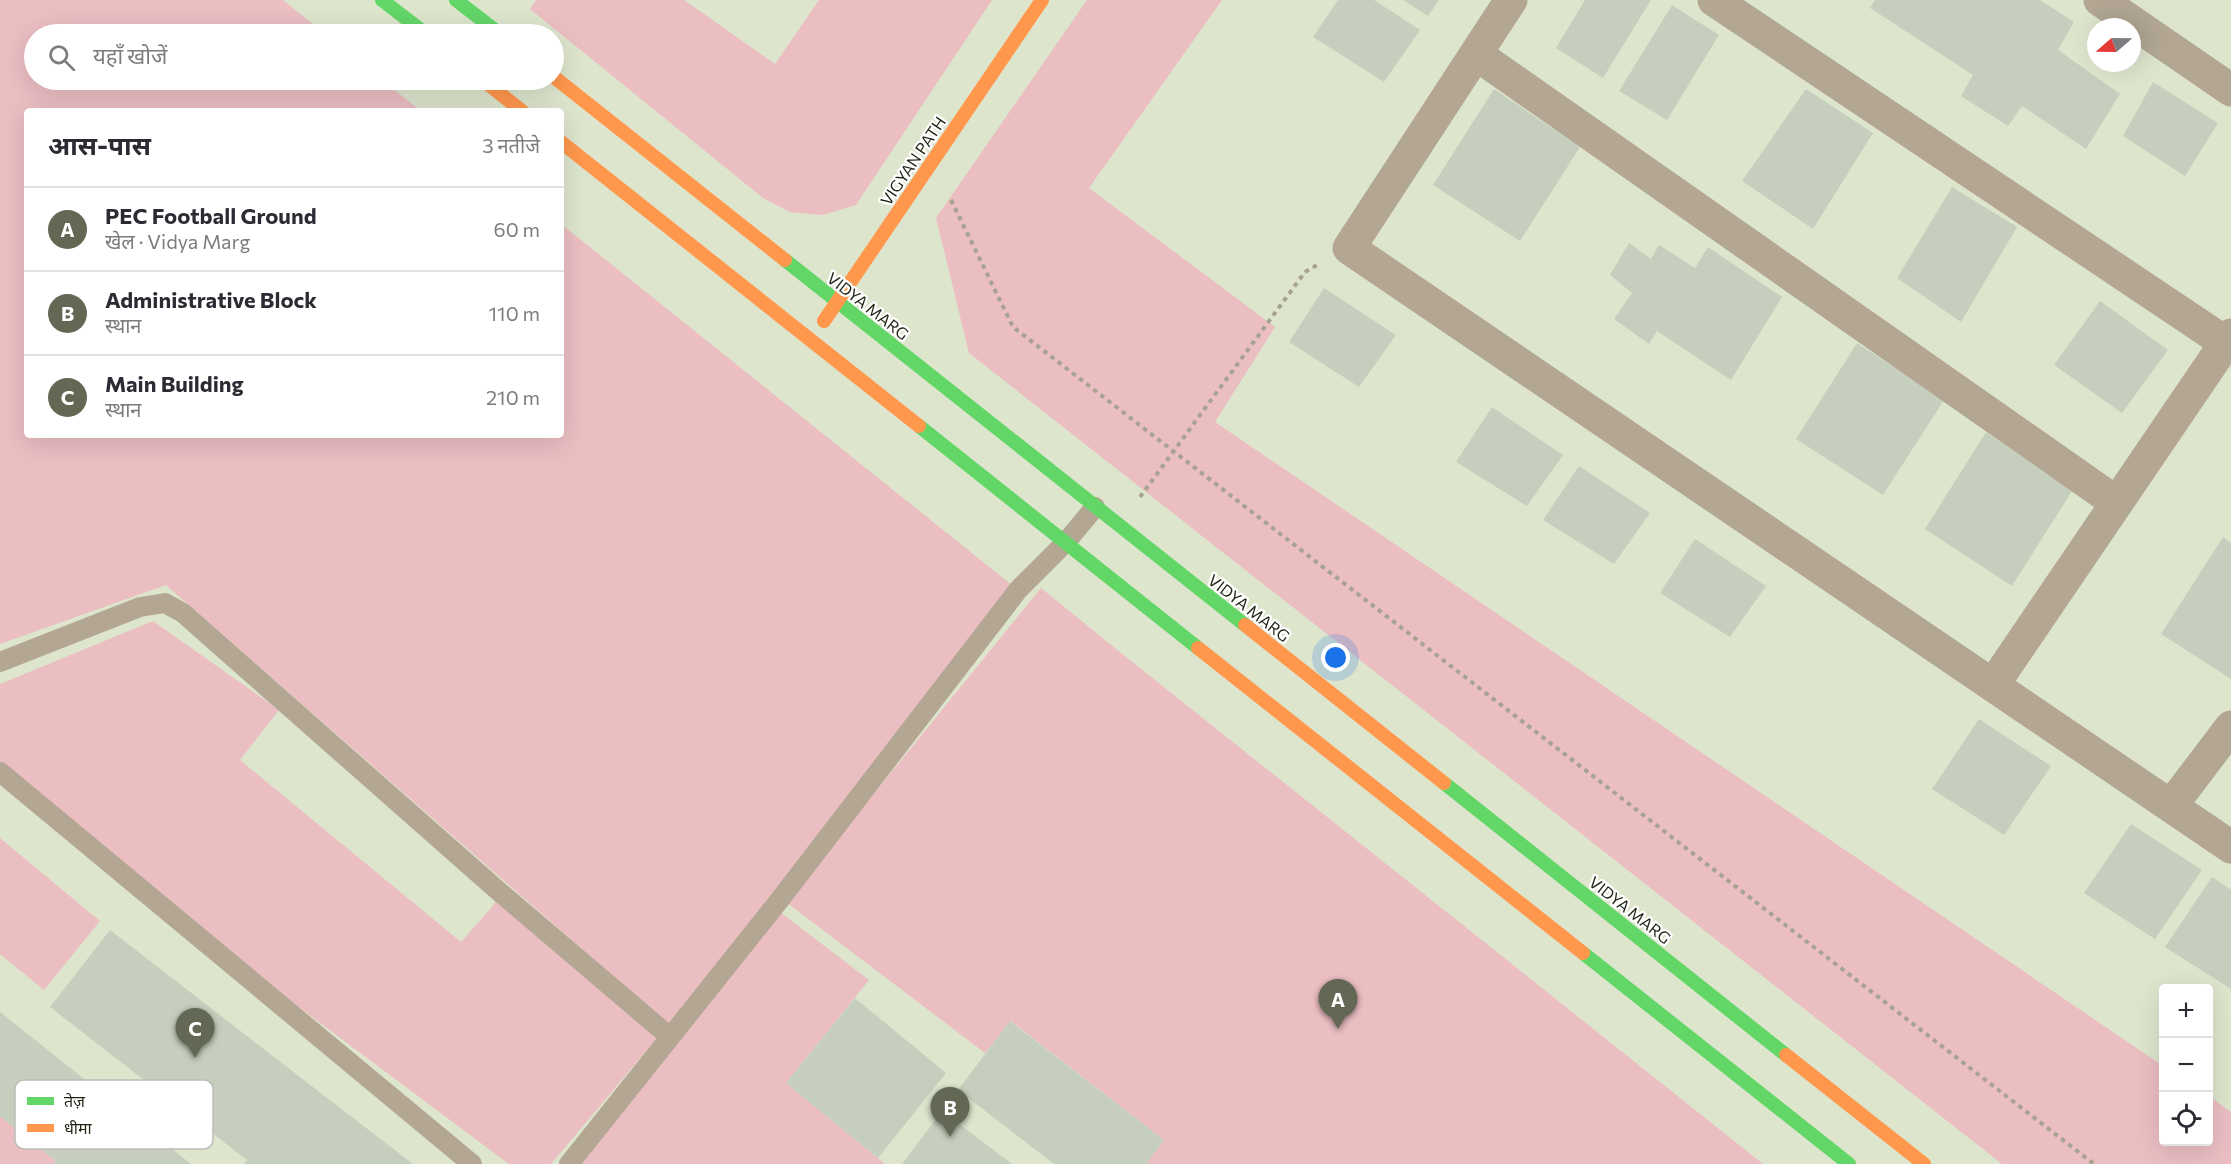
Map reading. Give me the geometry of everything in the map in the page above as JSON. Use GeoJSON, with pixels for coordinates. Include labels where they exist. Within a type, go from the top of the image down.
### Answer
{"type":"FeatureCollection","features":[{"type":"Feature","properties":{"kind":"main road"},"geometry":{"type":"LineString","coordinates":[[382,0],[413,24]]}},
{"type":"Feature","properties":{"kind":"main road"},"geometry":{"type":"LineString","coordinates":[[456,0],[487,24]]}},
{"type":"Feature","properties":{"kind":"main road","name":"VIGYAN PATH"},"geometry":{"type":"LineString","coordinates":[[811,340],[1042,0]]}},
{"type":"Feature","properties":{"kind":"main road","name":"VIDYA MARG"},"geometry":{"type":"LineString","coordinates":[[564,85],[1924,1164]]}},
{"type":"Feature","properties":{"kind":"main road"},"geometry":{"type":"LineString","coordinates":[[496,90],[518,108]]}},
{"type":"Feature","properties":{"kind":"main road"},"geometry":{"type":"LineString","coordinates":[[564,144],[1849,1164]]}},
{"type":"Feature","properties":{"kind":"street"},"geometry":{"type":"LineString","coordinates":[[1511,0],[1349,248],[2231,847]]}},
{"type":"Feature","properties":{"kind":"street"},"geometry":{"type":"LineString","coordinates":[[1714,0],[2229,339],[1993,685]]}},
{"type":"Feature","properties":{"kind":"street"},"geometry":{"type":"LineString","coordinates":[[2100,0],[2231,90]]}},
{"type":"Feature","properties":{"kind":"street"},"geometry":{"type":"LineString","coordinates":[[1476,54],[2117,503]]}},
{"type":"Feature","properties":{"kind":"street"},"geometry":{"type":"LineString","coordinates":[[2171,806],[2231,727]]}},
{"type":"Feature","properties":{"kind":"lane"},"geometry":{"type":"LineString","coordinates":[[569,1164],[778,902],[1018,591],[1066,542],[1095,507]]}},
{"type":"Feature","properties":{"kind":"lane"},"geometry":{"type":"LineString","coordinates":[[0,662],[140,607],[165,603],[183,613],[495,888],[670,1037]]}},
{"type":"Feature","properties":{"kind":"lane"},"geometry":{"type":"LineString","coordinates":[[0,772],[472,1164]]}},
{"type":"Feature","properties":{"kind":"path"},"geometry":{"type":"LineString","coordinates":[[933,161],[1014,327],[2094,1164]]}},
{"type":"Feature","properties":{"kind":"path"},"geometry":{"type":"LineString","coordinates":[[1119,526],[1305,272],[1349,248]]}},
{"type":"Feature","properties":{"kind":"shaded area"},"geometry":{"type":"Polygon","coordinates":[[[0,0],[283,0],[313,24],[24,24],[24,90],[395,90],[417,108],[24,108],[24,438],[564,438],[564,226],[1018,590],[671,1027],[166,585],[0,644],[0,0]]]}},
{"type":"Feature","properties":{"kind":"shaded area"},"geometry":{"type":"Polygon","coordinates":[[[536,0],[684,0],[775,64],[819,0],[992,0],[856,205],[823,215],[790,212],[763,198],[564,37],[564,24],[548,24],[530,9],[536,0]]]}},
{"type":"Feature","properties":{"kind":"shaded area"},"geometry":{"type":"Polygon","coordinates":[[[1087,0],[1222,0],[1089,188],[1275,327],[1215,422],[2159,1063],[2159,1146],[2213,1146],[2213,1099],[2231,1112],[2231,1164],[2002,1164],[969,353],[936,218],[1087,0]]]}},
{"type":"Feature","properties":{"kind":"shaded area"},"geometry":{"type":"Polygon","coordinates":[[[1041,588],[1763,1164],[1146,1164],[1164,1140],[1011,1021],[985,1053],[786,902],[1041,588]]]}},
{"type":"Feature","properties":{"kind":"shaded area"},"geometry":{"type":"Polygon","coordinates":[[[153,621],[279,710],[240,760],[461,942],[492,907],[502,890],[658,1037],[551,1164],[509,1164],[0,784],[0,684],[153,621]]]}},
{"type":"Feature","properties":{"kind":"shaded area"},"geometry":{"type":"Polygon","coordinates":[[[0,838],[100,921],[44,990],[0,954],[0,838]]]}},
{"type":"Feature","properties":{"kind":"shaded area"},"geometry":{"type":"Polygon","coordinates":[[[780,912],[869,980],[786,1083],[885,1164],[578,1164],[780,912]]]}},
{"type":"Feature","properties":{"kind":"shaded area"},"geometry":{"type":"Polygon","coordinates":[[[0,1116],[15,1128],[15,1149],[41,1149],[56,1161],[54,1164],[0,1164],[0,1116]]]}},
{"type":"Feature","properties":{"kind":"building"},"geometry":{"type":"Polygon","coordinates":[[[1338,0],[1374,0],[1420,30],[1384,82],[1313,37],[1338,0]]]}},
{"type":"Feature","properties":{"kind":"building"},"geometry":{"type":"Polygon","coordinates":[[[1403,0],[1439,0],[1428,16],[1403,0]]]}},
{"type":"Feature","properties":{"kind":"building"},"geometry":{"type":"Polygon","coordinates":[[[1585,0],[1651,0],[1603,78],[1556,48],[1585,0]]]}},
{"type":"Feature","properties":{"kind":"building"},"geometry":{"type":"Polygon","coordinates":[[[1875,0],[2040,0],[2074,22],[2058,50],[2120,94],[2086,149],[2022,106],[2008,126],[1961,96],[1973,75],[1870,8],[1875,0]]]}},
{"type":"Feature","properties":{"kind":"building"},"geometry":{"type":"Polygon","coordinates":[[[1672,5],[1719,35],[1667,120],[1619,91],[1672,5]]]}},
{"type":"Feature","properties":{"kind":"building"},"geometry":{"type":"Polygon","coordinates":[[[2153,82],[2218,123],[2185,176],[2123,136],[2153,82]]]}},
{"type":"Feature","properties":{"kind":"building"},"geometry":{"type":"Polygon","coordinates":[[[1494,89],[1580,147],[1520,241],[1433,185],[1494,89]]]}},
{"type":"Feature","properties":{"kind":"building"},"geometry":{"type":"Polygon","coordinates":[[[1806,89],[1873,133],[1813,229],[1742,181],[1806,89]]]}},
{"type":"Feature","properties":{"kind":"building"},"geometry":{"type":"Polygon","coordinates":[[[1952,187],[2017,227],[1961,322],[1897,278],[1952,187]]]}},
{"type":"Feature","properties":{"kind":"building"},"geometry":{"type":"Polygon","coordinates":[[[1629,243],[1651,259],[1659,245],[1695,268],[1708,247],[1782,297],[1731,380],[1657,331],[1649,344],[1614,319],[1632,293],[1610,275],[1629,243]]]}},
{"type":"Feature","properties":{"kind":"building"},"geometry":{"type":"Polygon","coordinates":[[[1324,288],[1396,335],[1359,387],[1289,342],[1324,288]]]}},
{"type":"Feature","properties":{"kind":"building"},"geometry":{"type":"Polygon","coordinates":[[[2100,301],[2168,350],[2122,413],[2054,365],[2100,301]]]}},
{"type":"Feature","properties":{"kind":"building"},"geometry":{"type":"Polygon","coordinates":[[[1857,343],[1944,400],[1883,495],[1796,439],[1857,343]]]}},
{"type":"Feature","properties":{"kind":"building"},"geometry":{"type":"Polygon","coordinates":[[[1492,407],[1563,455],[1527,506],[1456,462],[1492,407]]]}},
{"type":"Feature","properties":{"kind":"building"},"geometry":{"type":"Polygon","coordinates":[[[1986,432],[2072,491],[2012,586],[1925,529],[1986,432]]]}},
{"type":"Feature","properties":{"kind":"building"},"geometry":{"type":"Polygon","coordinates":[[[1579,466],[1650,513],[1614,564],[1543,520],[1579,466]]]}},
{"type":"Feature","properties":{"kind":"building"},"geometry":{"type":"Polygon","coordinates":[[[2223,537],[2231,543],[2231,679],[2161,634],[2223,537]]]}},
{"type":"Feature","properties":{"kind":"building"},"geometry":{"type":"Polygon","coordinates":[[[1695,539],[1766,586],[1730,637],[1660,593],[1695,539]]]}},
{"type":"Feature","properties":{"kind":"building"},"geometry":{"type":"Polygon","coordinates":[[[1979,719],[2051,766],[2004,835],[1932,789],[1979,719]]]}},
{"type":"Feature","properties":{"kind":"building"},"geometry":{"type":"Polygon","coordinates":[[[2131,824],[2202,870],[2155,939],[2084,893],[2131,824]]]}},
{"type":"Feature","properties":{"kind":"building"},"geometry":{"type":"Polygon","coordinates":[[[2212,877],[2231,890],[2231,989],[2165,947],[2212,877]]]}},
{"type":"Feature","properties":{"kind":"building"},"geometry":{"type":"Polygon","coordinates":[[[110,930],[413,1164],[244,1164],[247,1160],[213,1134],[213,1080],[144,1080],[50,1007],[110,930]]]}},
{"type":"Feature","properties":{"kind":"building"},"geometry":{"type":"Polygon","coordinates":[[[855,998],[946,1073],[878,1158],[786,1083],[855,998]]]}},
{"type":"Feature","properties":{"kind":"building"},"geometry":{"type":"Polygon","coordinates":[[[0,1012],[85,1080],[15,1080],[15,1128],[0,1116],[0,1012]]]}},
{"type":"Feature","properties":{"kind":"building"},"geometry":{"type":"Polygon","coordinates":[[[1010,1021],[1164,1140],[1146,1164],[1054,1164],[958,1090],[1010,1021]]]}},
{"type":"Feature","properties":{"kind":"building"},"geometry":{"type":"Polygon","coordinates":[[[942,1111],[1012,1164],[902,1164],[942,1111]]]}},
{"type":"Feature","properties":{"kind":"building"},"geometry":{"type":"Polygon","coordinates":[[[41,1149],[172,1149],[191,1164],[54,1164],[56,1161],[41,1149]]]}},
{"type":"Feature","properties":{"kind":"traffic: fast"},"geometry":{"type":"LineString","coordinates":[[382,0],[413,24]]}},
{"type":"Feature","properties":{"kind":"traffic: fast"},"geometry":{"type":"LineString","coordinates":[[456,0],[487,24]]}},
{"type":"Feature","properties":{"kind":"traffic: fast"},"geometry":{"type":"LineString","coordinates":[[785,260],[1245,625]]}},
{"type":"Feature","properties":{"kind":"traffic: fast"},"geometry":{"type":"LineString","coordinates":[[919,426],[1198,648]]}},
{"type":"Feature","properties":{"kind":"traffic: fast"},"geometry":{"type":"LineString","coordinates":[[1444,783],[1786,1055]]}},
{"type":"Feature","properties":{"kind":"traffic: fast"},"geometry":{"type":"LineString","coordinates":[[1583,953],[1849,1164]]}},
{"type":"Feature","properties":{"kind":"traffic: slow"},"geometry":{"type":"LineString","coordinates":[[824,321],[1042,0]]}},
{"type":"Feature","properties":{"kind":"traffic: slow"},"geometry":{"type":"LineString","coordinates":[[564,85],[785,260]]}},
{"type":"Feature","properties":{"kind":"traffic: slow"},"geometry":{"type":"LineString","coordinates":[[496,90],[518,108]]}},
{"type":"Feature","properties":{"kind":"traffic: slow"},"geometry":{"type":"LineString","coordinates":[[564,144],[919,426]]}},
{"type":"Feature","properties":{"kind":"traffic: slow"},"geometry":{"type":"LineString","coordinates":[[1245,625],[1444,783]]}},
{"type":"Feature","properties":{"kind":"traffic: slow"},"geometry":{"type":"LineString","coordinates":[[1198,648],[1583,953]]}},
{"type":"Feature","properties":{"kind":"traffic: slow"},"geometry":{"type":"LineString","coordinates":[[1786,1055],[1924,1164]]}},
{"type":"Feature","properties":{"kind":"place","name":"PEC Football Ground"},"geometry":{"type":"Point","coordinates":[1338,1029]}},
{"type":"Feature","properties":{"kind":"place","name":"Main Building"},"geometry":{"type":"Point","coordinates":[195,1058]}},
{"type":"Feature","properties":{"kind":"place","name":"Administrative Block"},"geometry":{"type":"Point","coordinates":[950,1137]}}]}
